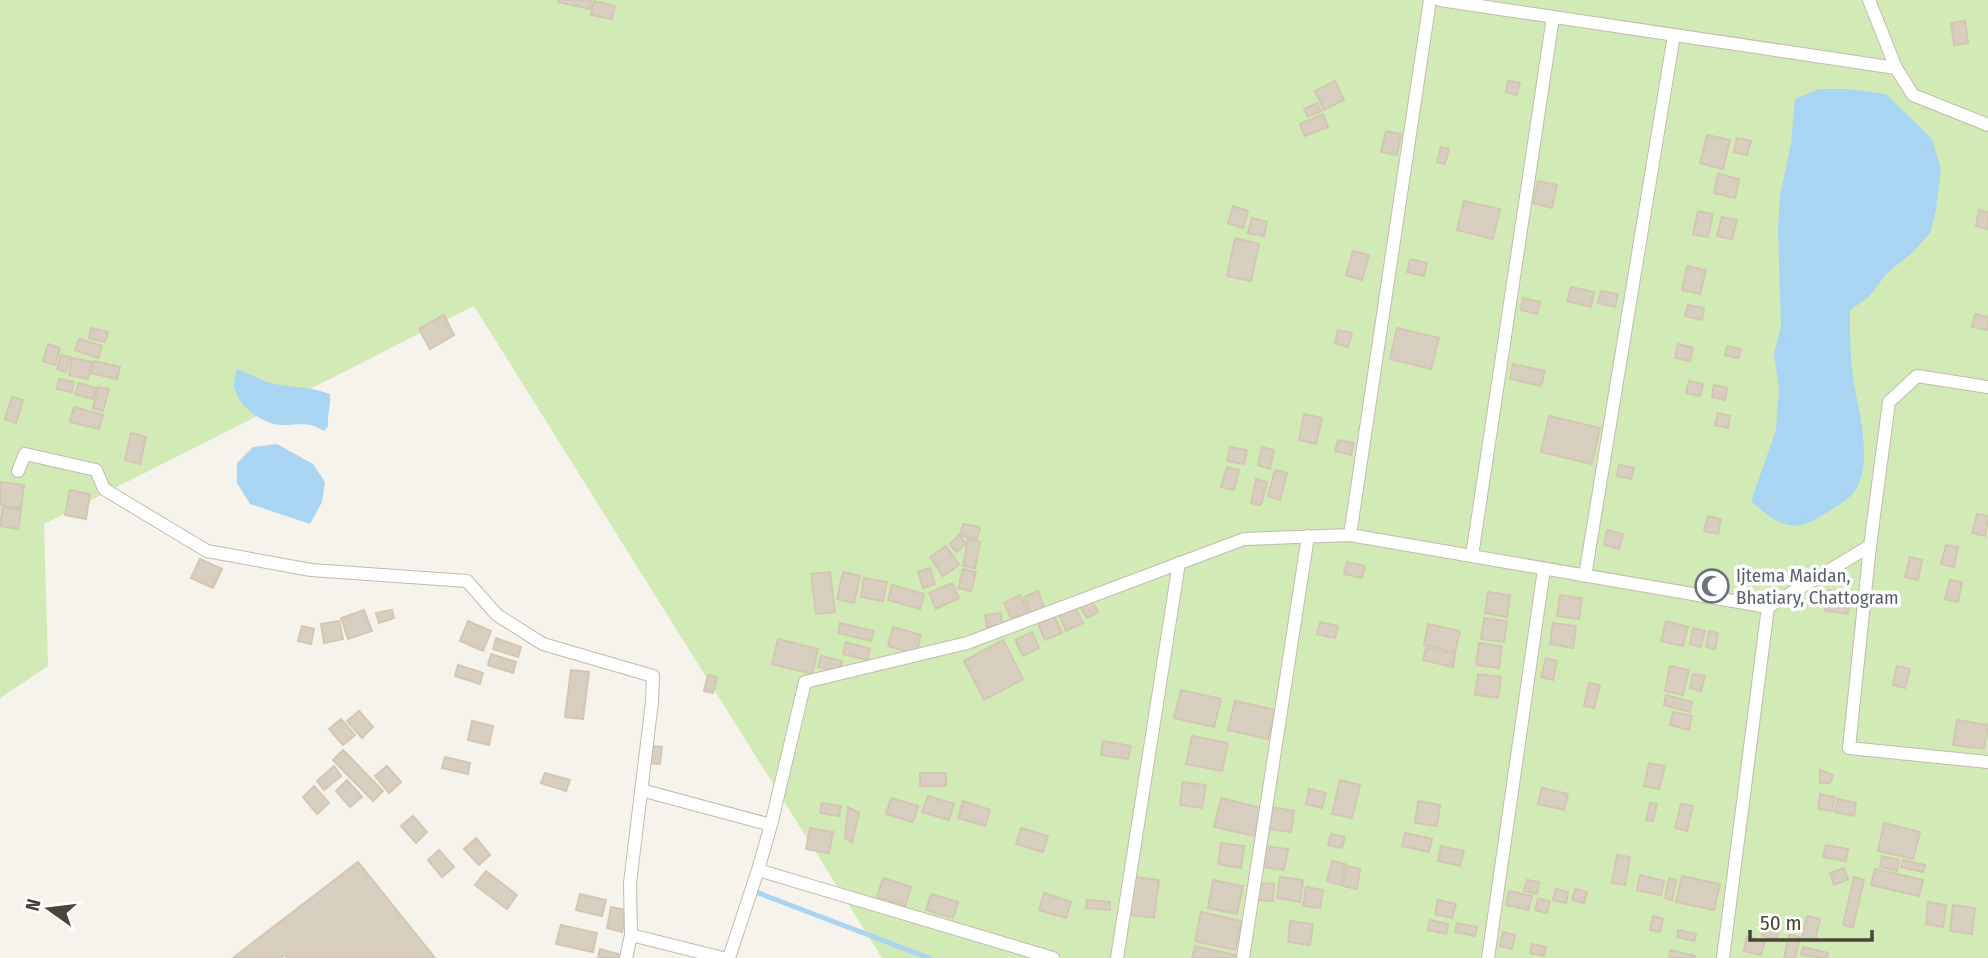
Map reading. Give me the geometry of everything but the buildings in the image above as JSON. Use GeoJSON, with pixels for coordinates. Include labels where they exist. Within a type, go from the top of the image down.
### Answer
{"type":"FeatureCollection","features":[{"type":"Feature","properties":{"kind":"street"},"geometry":{"type":"LineString","coordinates":[[1350,535],[1430,0]]}},
{"type":"Feature","properties":{"kind":"street"},"geometry":{"type":"LineString","coordinates":[[1440,0],[1896,68]]}},
{"type":"Feature","properties":{"kind":"street"},"geometry":{"type":"LineString","coordinates":[[1869,0],[1896,68],[1913,95],[1988,124]]}},
{"type":"Feature","properties":{"kind":"street"},"geometry":{"type":"LineString","coordinates":[[1472,556],[1553,17]]}},
{"type":"Feature","properties":{"kind":"street"},"geometry":{"type":"LineString","coordinates":[[1585,576],[1674,35]]}},
{"type":"Feature","properties":{"kind":"street"},"geometry":{"type":"LineString","coordinates":[[1988,387],[1917,376],[1889,402],[1870,546],[1849,747],[1988,762]]}},
{"type":"Feature","properties":{"kind":"street"},"geometry":{"type":"LineString","coordinates":[[18,471],[25,454],[96,470],[104,489],[207,551],[311,570],[467,581],[497,615],[543,644],[653,676],[630,883],[631,935],[626,958]]}},
{"type":"Feature","properties":{"kind":"street"},"geometry":{"type":"LineString","coordinates":[[729,958],[771,825],[805,682],[967,643],[1244,539],[1350,535],[1768,607],[1870,546]]}},
{"type":"Feature","properties":{"kind":"street"},"geometry":{"type":"LineString","coordinates":[[1243,958],[1308,536]]}},
{"type":"Feature","properties":{"kind":"street"},"geometry":{"type":"LineString","coordinates":[[1117,958],[1179,563]]}},
{"type":"Feature","properties":{"kind":"street"},"geometry":{"type":"LineString","coordinates":[[1488,958],[1544,569]]}},
{"type":"Feature","properties":{"kind":"street"},"geometry":{"type":"LineString","coordinates":[[1723,958],[1768,607]]}},
{"type":"Feature","properties":{"kind":"street"},"geometry":{"type":"LineString","coordinates":[[641,790],[771,825]]}},
{"type":"Feature","properties":{"kind":"street"},"geometry":{"type":"LineString","coordinates":[[758,870],[1053,958]]}},
{"type":"Feature","properties":{"kind":"street"},"geometry":{"type":"LineString","coordinates":[[631,935],[723,958]]}},
{"type":"Feature","properties":{"kind":"green space"},"geometry":{"type":"Polygon","coordinates":[[[0,0],[1988,0],[1988,958],[882,958],[474,306],[44,524],[48,666],[0,698],[0,0]]]}},
{"type":"Feature","properties":{"kind":"water"},"geometry":{"type":"Polygon","coordinates":[[[1819,89],[1848,89],[1886,94],[1932,139],[1941,170],[1930,233],[1912,253],[1887,273],[1869,297],[1850,310],[1852,369],[1864,443],[1858,486],[1847,499],[1821,516],[1792,526],[1776,520],[1751,501],[1776,430],[1779,389],[1774,353],[1781,327],[1778,226],[1795,99],[1819,89]]]}},
{"type":"Feature","properties":{"kind":"water"},"geometry":{"type":"Polygon","coordinates":[[[237,369],[274,384],[330,394],[328,426],[324,431],[309,425],[282,425],[259,418],[245,406],[236,392],[234,383],[237,369]]]}},
{"type":"Feature","properties":{"kind":"water"},"geometry":{"type":"Polygon","coordinates":[[[277,444],[313,464],[325,482],[322,502],[310,524],[250,504],[237,483],[237,463],[253,447],[277,444]]]}},
{"type":"Feature","properties":{"kind":"waterway"},"geometry":{"type":"LineString","coordinates":[[753,891],[929,958]]}},
{"type":"Feature","properties":{"kind":"place","name":"Ijtema Maidan, Bhatiary, Chattogram"},"geometry":{"type":"Point","coordinates":[1712,586]}}]}
